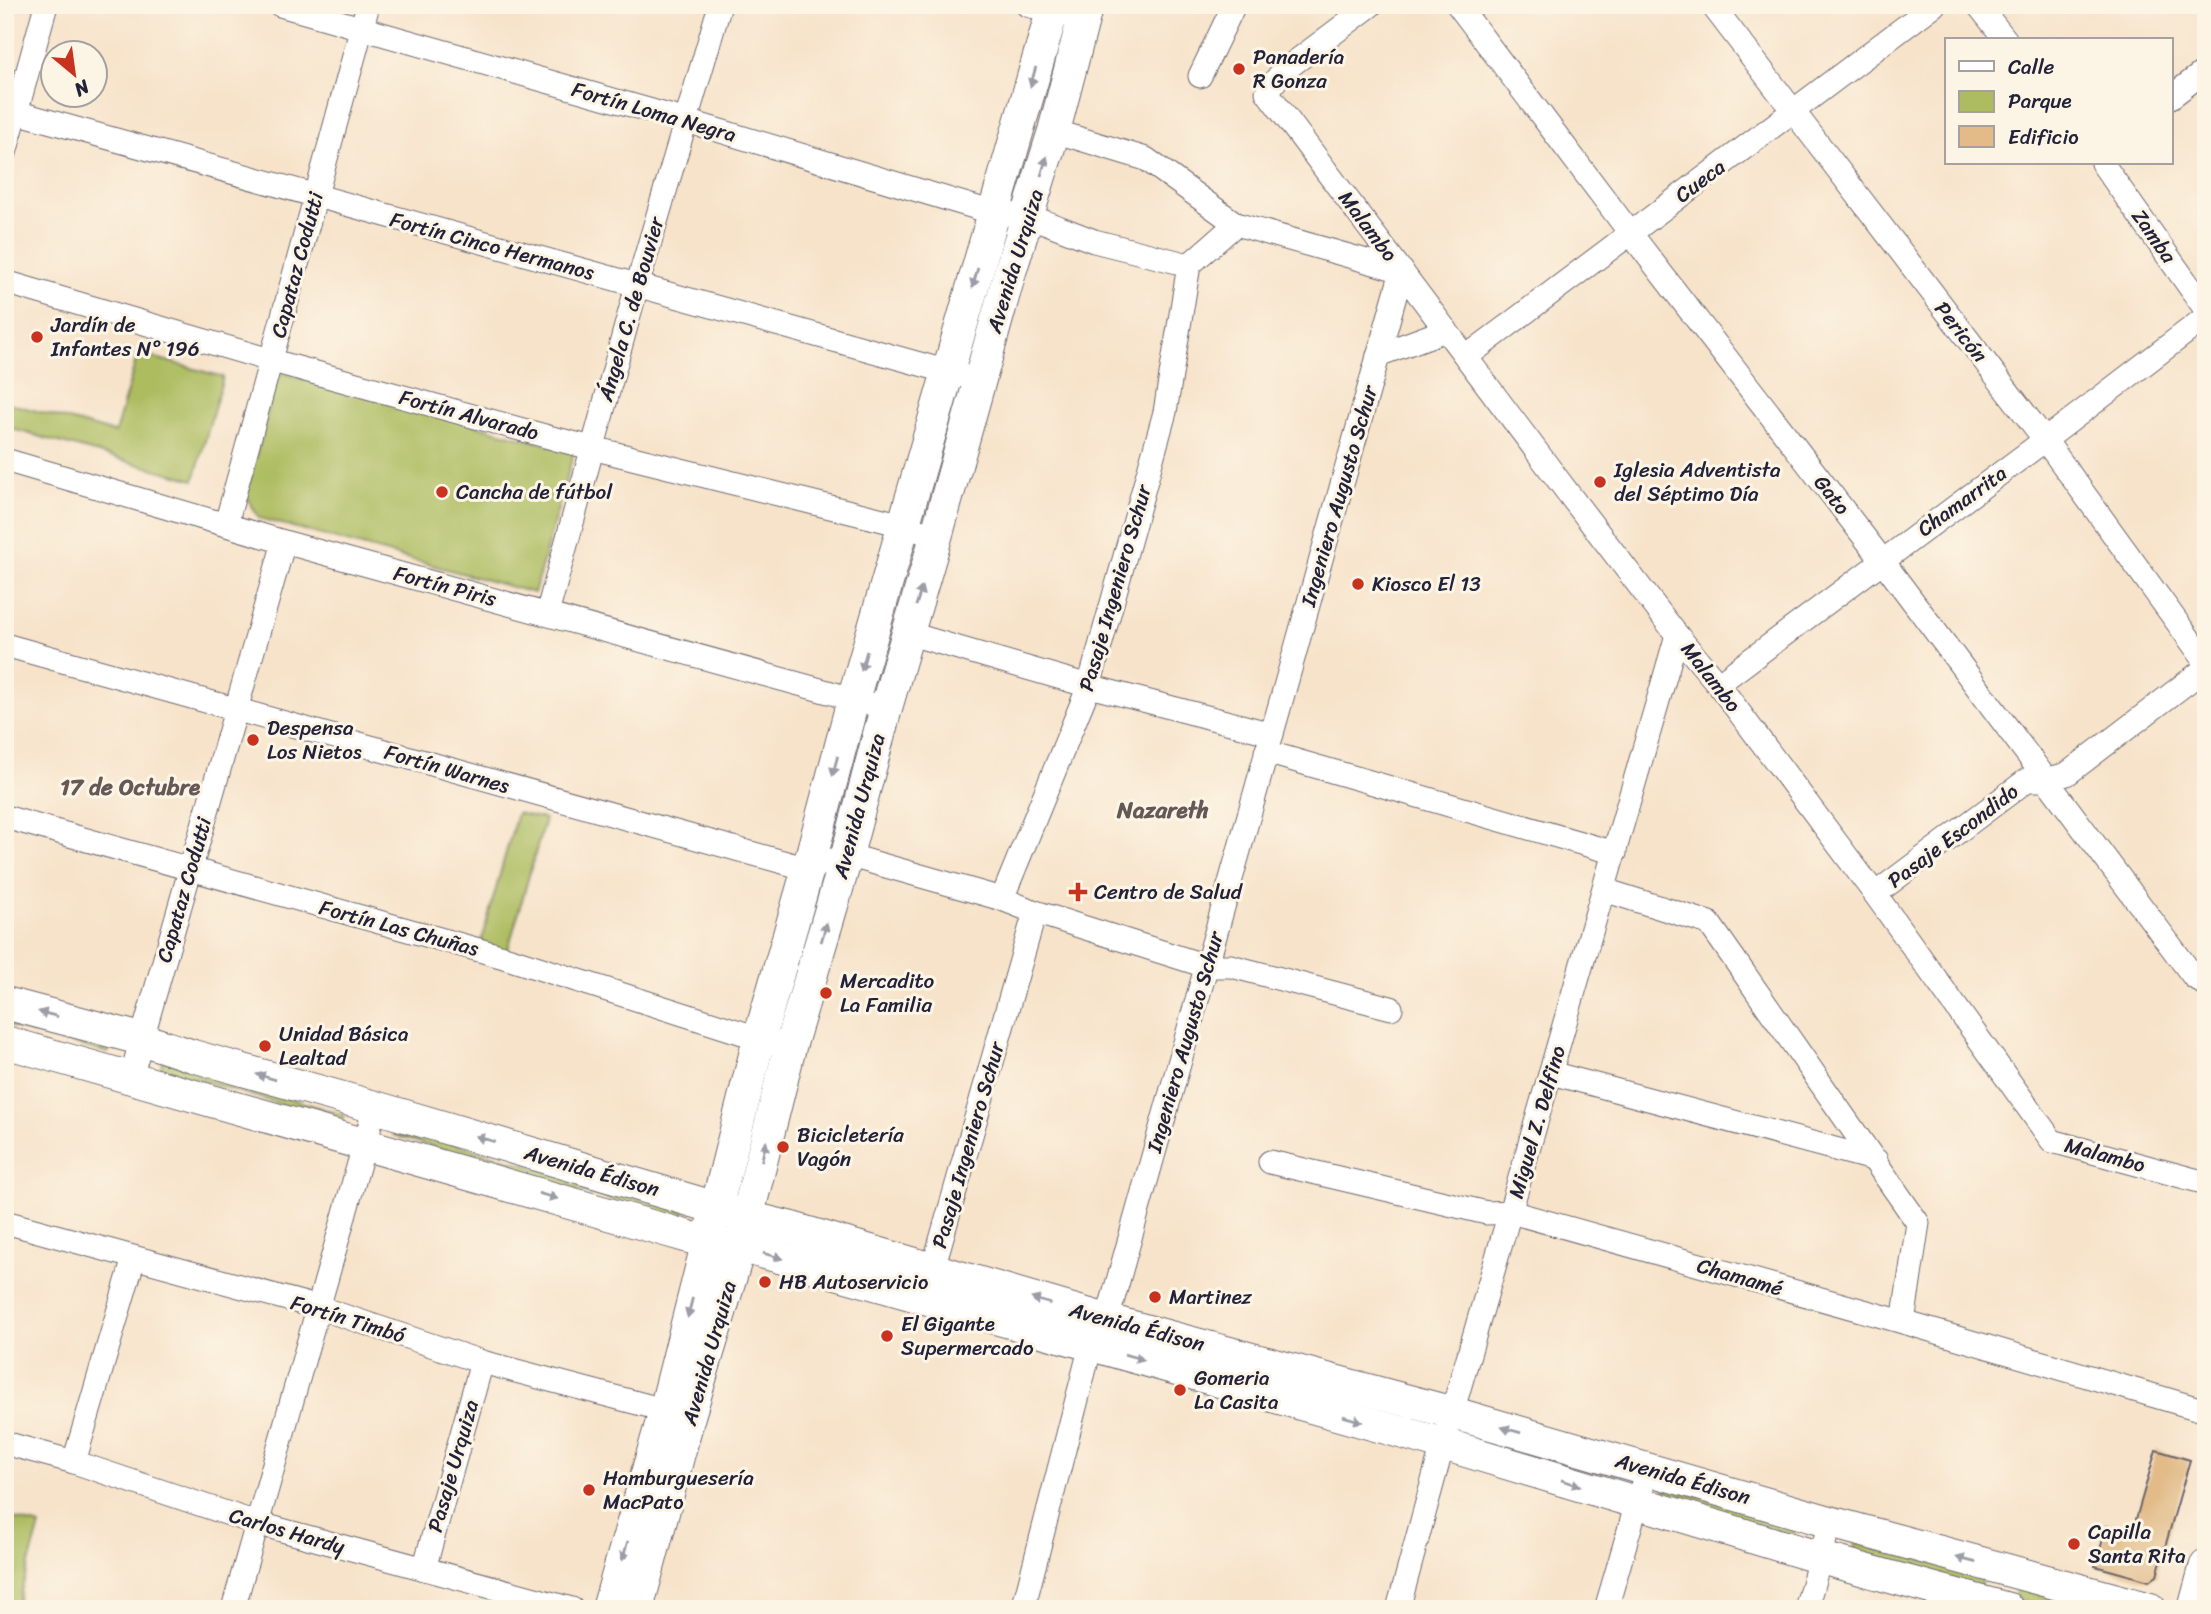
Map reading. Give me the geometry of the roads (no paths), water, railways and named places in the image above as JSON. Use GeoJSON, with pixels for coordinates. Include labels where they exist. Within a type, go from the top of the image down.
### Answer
{"type":"FeatureCollection","features":[{"type":"Feature","properties":{"kind":"main road","name":"Avenida Urquiza"},"geometry":{"type":"LineString","coordinates":[[637,1609],[677,1414],[706,1242],[853,700],[994,213],[1044,7]]}},
{"type":"Feature","properties":{"kind":"main road","name":"Avenida Urquiza"},"geometry":{"type":"LineString","coordinates":[[608,1609],[743,1232],[790,1047],[847,855],[1010,272],[1054,131],[1085,12]]}},
{"type":"Feature","properties":{"kind":"main road","name":"Avenida Édison"},"geometry":{"type":"LineString","coordinates":[[5,1003],[141,1039],[715,1207],[743,1232],[1099,1332],[1637,1504],[2000,1608]]}},
{"type":"Feature","properties":{"kind":"main road","name":"Avenida Édison"},"geometry":{"type":"LineString","coordinates":[[5,1042],[706,1242],[743,1232]]}},
{"type":"Feature","properties":{"kind":"main road","name":"Avenida Édison"},"geometry":{"type":"LineString","coordinates":[[1099,1332],[1453,1413],[1830,1522],[2150,1609]]}},
{"type":"Feature","properties":{"kind":"main road"},"geometry":{"type":"LineString","coordinates":[[2194,1609],[2206,1565]]}},
{"type":"Feature","properties":{"kind":"street"},"geometry":{"type":"LineString","coordinates":[[5,153],[12,110],[46,5]]}},
{"type":"Feature","properties":{"kind":"street","name":"Fortín Loma Negra"},"geometry":{"type":"LineString","coordinates":[[280,5],[687,121],[994,213],[1029,216],[1094,241],[1189,265]]}},
{"type":"Feature","properties":{"kind":"street","name":"Capataz Codutti"},"geometry":{"type":"LineString","coordinates":[[226,524],[368,5]]}},
{"type":"Feature","properties":{"kind":"street","name":"Ángela C. de Bouvier"},"geometry":{"type":"LineString","coordinates":[[547,614],[637,286],[720,5]]}},
{"type":"Feature","properties":{"kind":"street"},"geometry":{"type":"LineString","coordinates":[[1200,76],[1234,5]]}},
{"type":"Feature","properties":{"kind":"street","name":"Malambo"},"geometry":{"type":"LineString","coordinates":[[1371,5],[1282,72],[1267,92],[1677,635],[1718,684],[1875,894],[2052,1141],[2206,1183]]}},
{"type":"Feature","properties":{"kind":"street","name":"Gato"},"geometry":{"type":"LineString","coordinates":[[1458,5],[1630,234],[1882,560],[2194,978],[2206,985]]}},
{"type":"Feature","properties":{"kind":"street","name":"Pericón"},"geometry":{"type":"LineString","coordinates":[[1712,5],[2045,440],[2206,662]]}},
{"type":"Feature","properties":{"kind":"street","name":"Cueca"},"geometry":{"type":"LineString","coordinates":[[1466,357],[1934,5]]}},
{"type":"Feature","properties":{"kind":"street"},"geometry":{"type":"LineString","coordinates":[[1978,5],[2004,38]]}},
{"type":"Feature","properties":{"kind":"street"},"geometry":{"type":"LineString","coordinates":[[1044,7],[1085,12]]}},
{"type":"Feature","properties":{"kind":"street"},"geometry":{"type":"LineString","coordinates":[[2172,96],[2206,70]]}},
{"type":"Feature","properties":{"kind":"street","name":"Fortín Cinco Hermanos"},"geometry":{"type":"LineString","coordinates":[[12,110],[979,381]]}},
{"type":"Feature","properties":{"kind":"street"},"geometry":{"type":"LineString","coordinates":[[1054,131],[1146,159],[1236,224],[1402,271]]}},
{"type":"Feature","properties":{"kind":"street","name":"Zamba"},"geometry":{"type":"LineString","coordinates":[[2103,164],[2206,310]]}},
{"type":"Feature","properties":{"kind":"street"},"geometry":{"type":"LineString","coordinates":[[1189,265],[1236,224]]}},
{"type":"Feature","properties":{"kind":"street","name":"Pasaje Ingeniero Schur"},"geometry":{"type":"LineString","coordinates":[[1002,899],[1089,686],[1165,412],[1189,265]]}},
{"type":"Feature","properties":{"kind":"street","name":"Ingeniero Augusto Schur"},"geometry":{"type":"LineString","coordinates":[[1023,1609],[1099,1332],[1206,966],[1402,271]]}},
{"type":"Feature","properties":{"kind":"street","name":"Fortín Alvarado"},"geometry":{"type":"LineString","coordinates":[[5,282],[271,360],[592,448],[903,525],[936,537]]}},
{"type":"Feature","properties":{"kind":"street","name":"Chamarrita"},"geometry":{"type":"LineString","coordinates":[[1718,684],[2206,317]]}},
{"type":"Feature","properties":{"kind":"street"},"geometry":{"type":"LineString","coordinates":[[1378,355],[1446,330]]}},
{"type":"Feature","properties":{"kind":"street","name":"Fortín Piris"},"geometry":{"type":"LineString","coordinates":[[5,460],[284,542],[886,708]]}},
{"type":"Feature","properties":{"kind":"street","name":"Capataz Codutti"},"geometry":{"type":"LineString","coordinates":[[131,1077],[284,542]]}},
{"type":"Feature","properties":{"kind":"street"},"geometry":{"type":"LineString","coordinates":[[907,633],[1089,686],[1615,853]]}},
{"type":"Feature","properties":{"kind":"street","name":"Miguel Z. Delfino"},"geometry":{"type":"LineString","coordinates":[[1398,1609],[1443,1444],[1677,635]]}},
{"type":"Feature","properties":{"kind":"street","name":"Fortín Warnes"},"geometry":{"type":"LineString","coordinates":[[5,645],[808,869]]}},
{"type":"Feature","properties":{"kind":"street","name":"Pasaje Escondido"},"geometry":{"type":"LineString","coordinates":[[1875,894],[2027,780],[2067,774],[2206,668]]}},
{"type":"Feature","properties":{"kind":"street","name":"Fortín Las Chuñas"},"geometry":{"type":"LineString","coordinates":[[5,817],[491,953],[790,1047]]}},
{"type":"Feature","properties":{"kind":"street"},"geometry":{"type":"LineString","coordinates":[[808,869],[847,855],[1002,899],[1206,966],[1231,965],[1391,1008]]}},
{"type":"Feature","properties":{"kind":"street"},"geometry":{"type":"LineString","coordinates":[[1604,890],[1709,923],[1876,1160],[1918,1223],[1903,1322]]}},
{"type":"Feature","properties":{"kind":"street","name":"Pasaje Ingeniero Schur"},"geometry":{"type":"LineString","coordinates":[[929,1284],[1035,912]]}},
{"type":"Feature","properties":{"kind":"street"},"geometry":{"type":"LineString","coordinates":[[1551,1073],[1876,1160]]}},
{"type":"Feature","properties":{"kind":"street"},"geometry":{"type":"LineString","coordinates":[[233,1609],[375,1107]]}},
{"type":"Feature","properties":{"kind":"street","name":"Chamamé"},"geometry":{"type":"LineString","coordinates":[[1270,1162],[1488,1213],[1511,1212],[1903,1322],[2206,1412]]}},
{"type":"Feature","properties":{"kind":"street","name":"Fortín Timbó"},"geometry":{"type":"LineString","coordinates":[[5,1222],[320,1308],[482,1362],[677,1414]]}},
{"type":"Feature","properties":{"kind":"street"},"geometry":{"type":"LineString","coordinates":[[74,1462],[134,1258]]}},
{"type":"Feature","properties":{"kind":"street","name":"Pasaje Urquiza"},"geometry":{"type":"LineString","coordinates":[[424,1569],[482,1362]]}},
{"type":"Feature","properties":{"kind":"street","name":"Carlos Hardy"},"geometry":{"type":"LineString","coordinates":[[5,1443],[74,1462],[256,1523],[572,1609]]}},
{"type":"Feature","properties":{"kind":"street"},"geometry":{"type":"LineString","coordinates":[[1606,1609],[1647,1469]]}},
{"type":"Feature","properties":{"kind":"street"},"geometry":{"type":"LineString","coordinates":[[1806,1609],[1830,1522]]}},
{"type":"Feature","properties":{"kind":"street"},"geometry":{"type":"LineString","coordinates":[[2000,1608],[2005,1570]]}},
{"type":"Feature","properties":{"kind":"place","name":"Panadería R Gonza"},"geometry":{"type":"Point","coordinates":[1239,69]}},
{"type":"Feature","properties":{"kind":"place","name":"Jardín de Infantes N° 196"},"geometry":{"type":"Point","coordinates":[37,337]}},
{"type":"Feature","properties":{"kind":"place","name":"Iglesia Adventista del Séptimo Día"},"geometry":{"type":"Point","coordinates":[1600,482]}},
{"type":"Feature","properties":{"kind":"place","name":"Cancha de fútbol"},"geometry":{"type":"Point","coordinates":[442,492]}},
{"type":"Feature","properties":{"kind":"place","name":"Kiosco El 13"},"geometry":{"type":"Point","coordinates":[1358,584]}},
{"type":"Feature","properties":{"kind":"place","name":"Despensa Los Nietos"},"geometry":{"type":"Point","coordinates":[253,740]}},
{"type":"Feature","properties":{"kind":"place","name":"Centro de Salud"},"geometry":{"type":"Point","coordinates":[1078,892]}},
{"type":"Feature","properties":{"kind":"place","name":"Mercadito La Familia"},"geometry":{"type":"Point","coordinates":[826,993]}},
{"type":"Feature","properties":{"kind":"place","name":"Unidad Básica Lealtad"},"geometry":{"type":"Point","coordinates":[265,1046]}},
{"type":"Feature","properties":{"kind":"place","name":"Bicicletería Vagón"},"geometry":{"type":"Point","coordinates":[783,1147]}},
{"type":"Feature","properties":{"kind":"place","name":"HB Autoservicio"},"geometry":{"type":"Point","coordinates":[765,1282]}},
{"type":"Feature","properties":{"kind":"place","name":"Martinez"},"geometry":{"type":"Point","coordinates":[1155,1297]}},
{"type":"Feature","properties":{"kind":"place","name":"El Gigante Supermercado"},"geometry":{"type":"Point","coordinates":[887,1336]}},
{"type":"Feature","properties":{"kind":"place","name":"Gomeria La Casita"},"geometry":{"type":"Point","coordinates":[1180,1390]}},
{"type":"Feature","properties":{"kind":"place","name":"Hamburguesería MacPato"},"geometry":{"type":"Point","coordinates":[589,1490]}},
{"type":"Feature","properties":{"kind":"place","name":"Capilla Santa Rita"},"geometry":{"type":"Point","coordinates":[2074,1544]}},
{"type":"Feature","properties":{"kind":"district","name":"17 de Octubre"},"geometry":{"type":"Point","coordinates":[130,787]}},
{"type":"Feature","properties":{"kind":"district","name":"Nazareth"},"geometry":{"type":"Point","coordinates":[1163,810]}}]}
